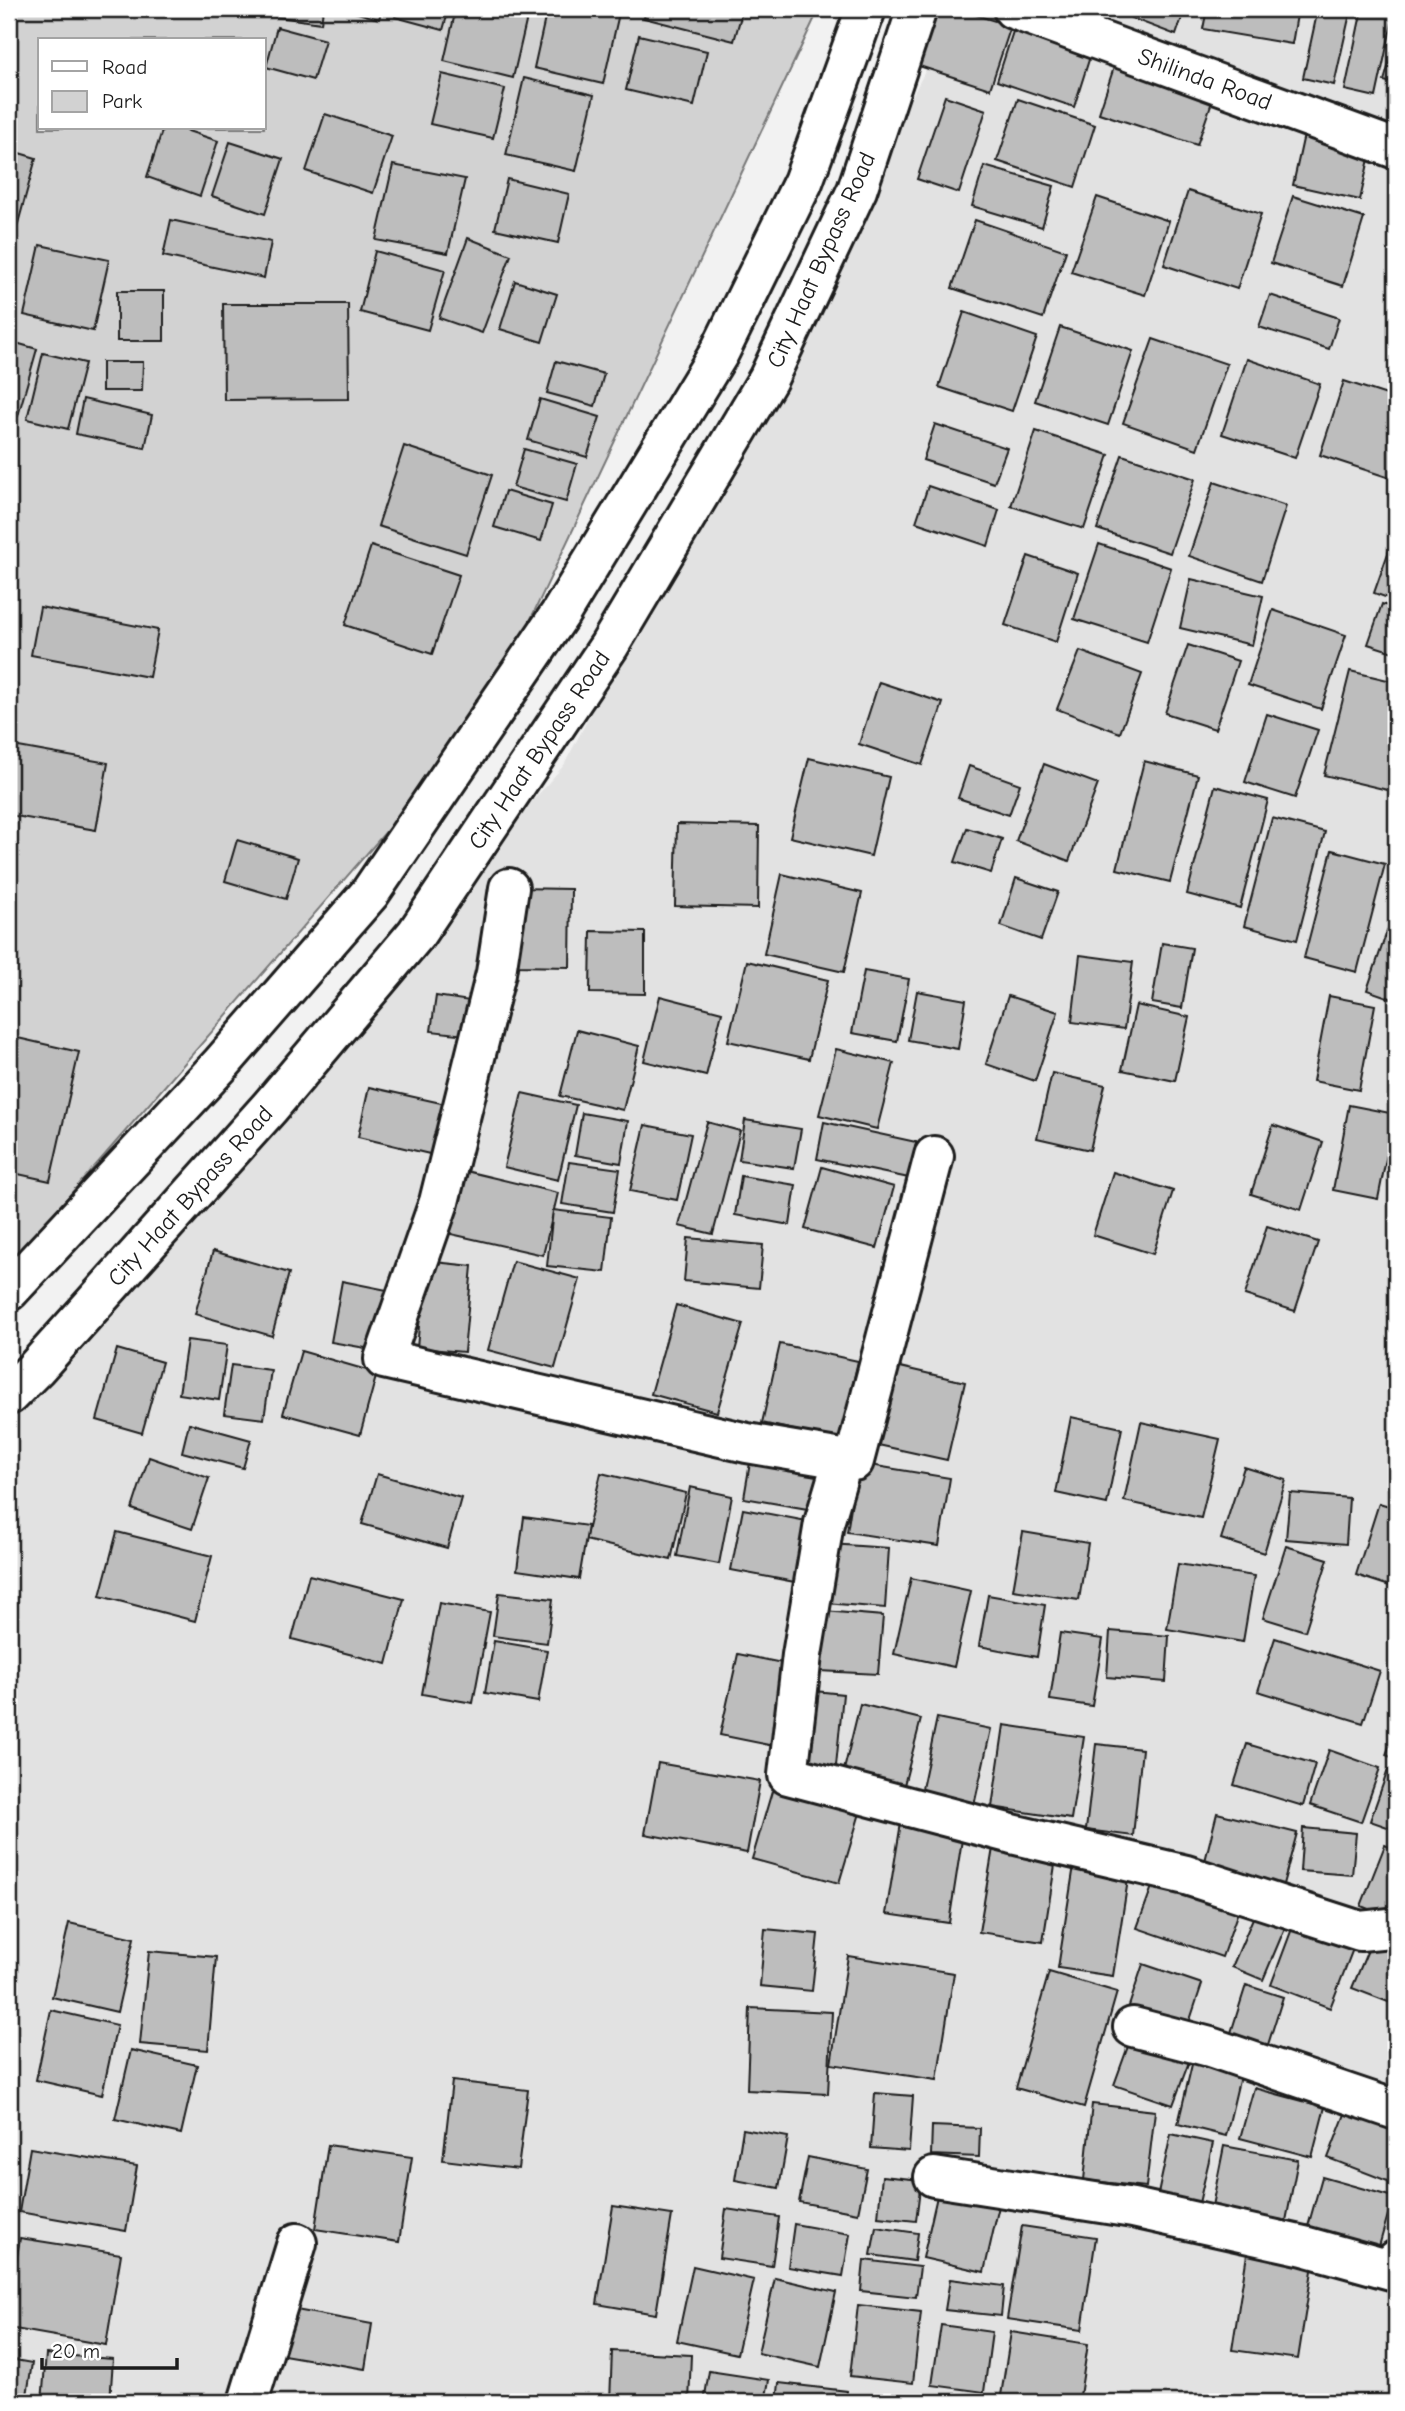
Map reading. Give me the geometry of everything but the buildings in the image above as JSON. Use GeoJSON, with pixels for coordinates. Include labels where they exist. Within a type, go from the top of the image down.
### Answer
{"type":"FeatureCollection","features":[{"type":"Feature","properties":{"kind":"street","name":"City Haat Bypass Road"},"geometry":{"type":"LineString","coordinates":[[9,1291],[221,1064],[370,893],[560,614],[719,353],[803,183],[866,9]]}},
{"type":"Feature","properties":{"kind":"street","name":"City Haat Bypass Road"},"geometry":{"type":"LineString","coordinates":[[9,1395],[261,1117],[416,934],[609,646],[768,379],[857,190],[917,9]]}},
{"type":"Feature","properties":{"kind":"street","name":"Shilinda Road"},"geometry":{"type":"LineString","coordinates":[[1013,9],[1396,149]]}},
{"type":"Feature","properties":{"kind":"street"},"geometry":{"type":"LineString","coordinates":[[509,888],[496,973],[439,1202],[384,1359],[747,1443],[854,1461],[934,1156]]}},
{"type":"Feature","properties":{"kind":"street"},"geometry":{"type":"LineString","coordinates":[[843,1459],[824,1523],[802,1655],[788,1775],[1012,1834],[1186,1875],[1360,1931],[1390,1928],[1396,1930]]}},
{"type":"Feature","properties":{"kind":"street"},"geometry":{"type":"LineString","coordinates":[[1133,2027],[1210,2047],[1396,2110]]}},
{"type":"Feature","properties":{"kind":"street"},"geometry":{"type":"LineString","coordinates":[[934,2177],[1133,2208],[1304,2246],[1391,2270],[1396,2260]]}},
{"type":"Feature","properties":{"kind":"street"},"geometry":{"type":"LineString","coordinates":[[248,2402],[297,2243]]}},
{"type":"Feature","properties":{"kind":"shaded area"},"geometry":{"type":"Polygon","coordinates":[[[949,9],[1396,9],[1396,2402],[9,2402],[9,1402],[564,765],[932,58],[949,9]]]}},
{"type":"Feature","properties":{"kind":"green space"},"geometry":{"type":"Polygon","coordinates":[[[9,9],[819,9],[483,720],[9,1265],[9,9]]]}}]}
